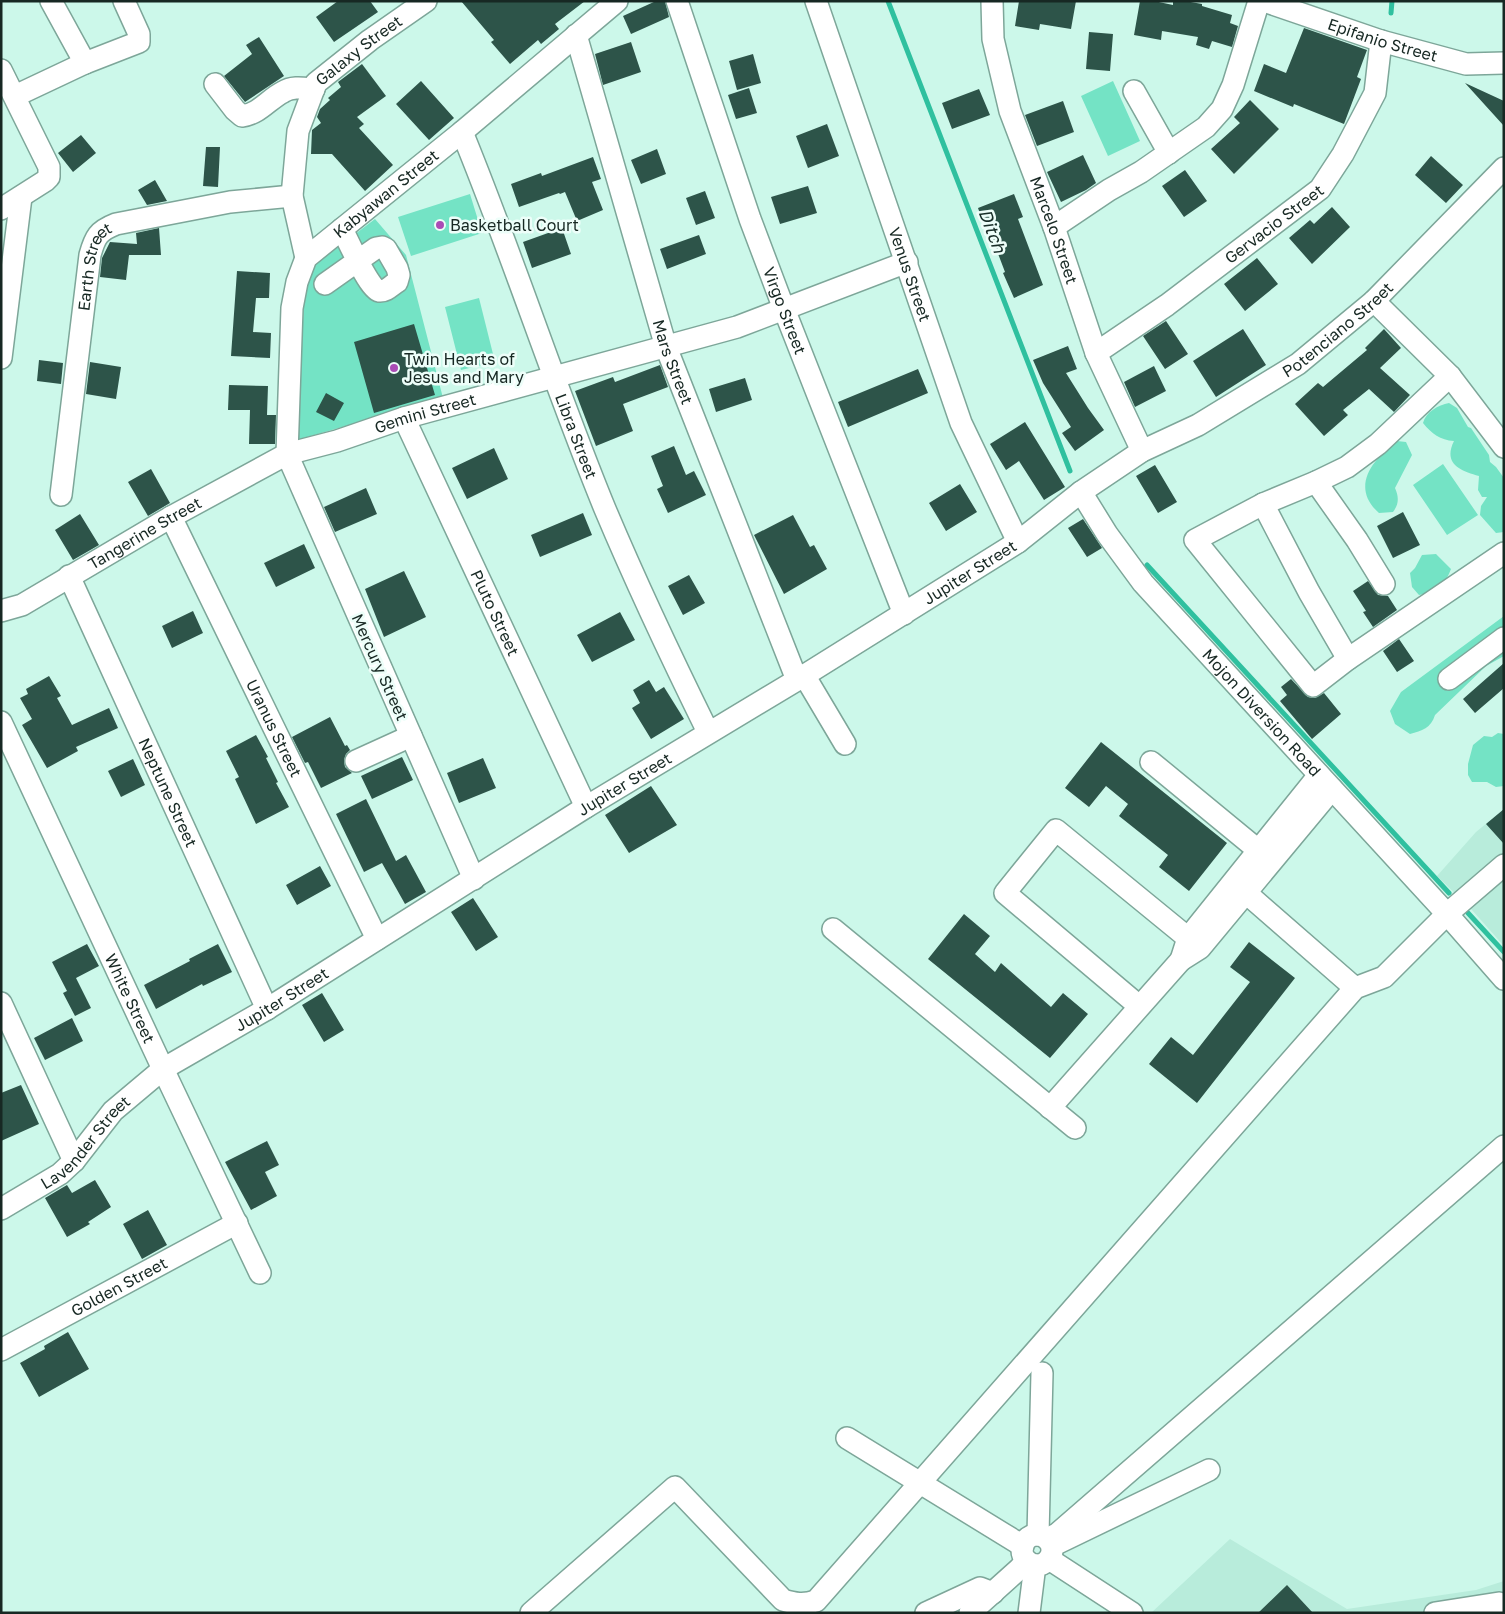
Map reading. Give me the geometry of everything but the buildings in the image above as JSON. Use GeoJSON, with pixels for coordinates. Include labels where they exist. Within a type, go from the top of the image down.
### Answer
{"type":"FeatureCollection","features":[{"type":"Feature","properties":{"kind":"street"},"geometry":{"type":"LineString","coordinates":[[51,1],[85,63]]}},
{"type":"Feature","properties":{"kind":"street"},"geometry":{"type":"LineString","coordinates":[[14,96],[85,63],[139,42],[139,34],[124,1]]}},
{"type":"Feature","properties":{"kind":"street","name":"Galaxy Street"},"geometry":{"type":"LineString","coordinates":[[306,258],[292,196],[298,131],[316,83],[370,40],[426,1]]}},
{"type":"Feature","properties":{"kind":"street","name":"Kabyawan Street"},"geometry":{"type":"LineString","coordinates":[[306,258],[462,132],[618,1]]}},
{"type":"Feature","properties":{"kind":"street","name":"Virgo Street"},"geometry":{"type":"LineString","coordinates":[[677,1],[750,219],[904,614]]}},
{"type":"Feature","properties":{"kind":"street","name":"Venus Street"},"geometry":{"type":"LineString","coordinates":[[816,1],[961,423],[1018,542]]}},
{"type":"Feature","properties":{"kind":"street","name":"Marcelo Street"},"geometry":{"type":"LineString","coordinates":[[992,1],[992,39],[1010,111],[1054,227],[1096,353],[1142,451]]}},
{"type":"Feature","properties":{"kind":"street"},"geometry":{"type":"LineString","coordinates":[[1054,227],[1206,128],[1222,109],[1233,85],[1259,1]]}},
{"type":"Feature","properties":{"kind":"street","name":"Epifanio Street"},"geometry":{"type":"LineString","coordinates":[[1264,1],[1381,41],[1466,64],[1504,63]]}},
{"type":"Feature","properties":{"kind":"street","name":"Mars Street"},"geometry":{"type":"LineString","coordinates":[[576,35],[666,347],[800,678],[845,744]]}},
{"type":"Feature","properties":{"kind":"street","name":"Gervacio Street"},"geometry":{"type":"LineString","coordinates":[[1096,353],[1167,305],[1320,189],[1343,154],[1375,93],[1381,41]]}},
{"type":"Feature","properties":{"kind":"street"},"geometry":{"type":"LineString","coordinates":[[1,70],[49,167],[49,177],[45,181],[1,209]]}},
{"type":"Feature","properties":{"kind":"street"},"geometry":{"type":"LineString","coordinates":[[215,84],[242,116],[250,115],[283,91],[296,87],[314,88]]}},
{"type":"Feature","properties":{"kind":"street"},"geometry":{"type":"LineString","coordinates":[[1134,91],[1169,153]]}},
{"type":"Feature","properties":{"kind":"street","name":"Libra Street"},"geometry":{"type":"LineString","coordinates":[[462,132],[490,200],[605,508],[654,622],[708,732]]}},
{"type":"Feature","properties":{"kind":"street","name":"Potenciano Street"},"geometry":{"type":"LineString","coordinates":[[1142,451],[1198,425],[1298,364],[1374,302],[1504,168]]}},
{"type":"Feature","properties":{"kind":"street","name":"Earth Street"},"geometry":{"type":"LineString","coordinates":[[61,494],[90,255],[98,234],[105,228],[126,222],[230,202],[292,196]]}},
{"type":"Feature","properties":{"kind":"street"},"geometry":{"type":"LineString","coordinates":[[1,358],[21,197]]}},
{"type":"Feature","properties":{"kind":"street"},"geometry":{"type":"LineString","coordinates":[[325,284],[358,261],[342,229]]}},
{"type":"Feature","properties":{"kind":"street"},"geometry":{"type":"LineString","coordinates":[[287,454],[292,308],[297,282],[306,258]]}},
{"type":"Feature","properties":{"kind":"street","name":"Gemini Street"},"geometry":{"type":"LineString","coordinates":[[287,454],[337,441],[404,418],[737,327],[907,262]]}},
{"type":"Feature","properties":{"kind":"street"},"geometry":{"type":"LineString","coordinates":[[1374,302],[1450,376],[1504,447]]}},
{"type":"Feature","properties":{"kind":"street"},"geometry":{"type":"LineString","coordinates":[[1450,376],[1378,444],[1347,467],[1262,504],[1195,540],[1312,686],[1348,659],[1504,553]]}},
{"type":"Feature","properties":{"kind":"street","name":"Pluto Street"},"geometry":{"type":"LineString","coordinates":[[404,418],[586,806]]}},
{"type":"Feature","properties":{"kind":"street"},"geometry":{"type":"LineString","coordinates":[[1081,492],[1142,451]]}},
{"type":"Feature","properties":{"kind":"street","name":"Tangerine Street"},"geometry":{"type":"LineString","coordinates":[[1,611],[22,605],[171,517],[287,454]]}},
{"type":"Feature","properties":{"kind":"street","name":"Mercury Street"},"geometry":{"type":"LineString","coordinates":[[287,454],[474,879]]}},
{"type":"Feature","properties":{"kind":"street"},"geometry":{"type":"LineString","coordinates":[[1316,482],[1357,540],[1384,584]]}},
{"type":"Feature","properties":{"kind":"street","name":"Jupiter Street"},"geometry":{"type":"LineString","coordinates":[[163,1069],[267,1009],[586,806],[904,614],[1018,542],[1081,492]]}},
{"type":"Feature","properties":{"kind":"street","name":"Mojon Diversion Road"},"geometry":{"type":"LineString","coordinates":[[1081,492],[1107,534],[1143,583],[1447,914],[1504,979]]}},
{"type":"Feature","properties":{"kind":"street"},"geometry":{"type":"LineString","coordinates":[[1262,504],[1309,592],[1348,659]]}},
{"type":"Feature","properties":{"kind":"street","name":"Uranus Street"},"geometry":{"type":"LineString","coordinates":[[171,517],[377,939]]}},
{"type":"Feature","properties":{"kind":"street","name":"Neptune Street"},"geometry":{"type":"LineString","coordinates":[[69,576],[267,1009]]}},
{"type":"Feature","properties":{"kind":"street"},"geometry":{"type":"LineString","coordinates":[[1449,679],[1504,638]]}},
{"type":"Feature","properties":{"kind":"street","name":"White Street"},"geometry":{"type":"LineString","coordinates":[[1,722],[260,1272]]}},
{"type":"Feature","properties":{"kind":"street"},"geometry":{"type":"LineString","coordinates":[[356,761],[411,736]]}},
{"type":"Feature","properties":{"kind":"street"},"geometry":{"type":"LineString","coordinates":[[1151,762],[1258,850]]}},
{"type":"Feature","properties":{"kind":"street"},"geometry":{"type":"LineString","coordinates":[[1050,1108],[1181,960],[1258,850],[1325,782]]}},
{"type":"Feature","properties":{"kind":"street"},"geometry":{"type":"LineString","coordinates":[[1194,943],[1245,892],[1325,782]]}},
{"type":"Feature","properties":{"kind":"street"},"geometry":{"type":"LineString","coordinates":[[1139,1006],[1004,893],[1056,830],[1194,943]]}},
{"type":"Feature","properties":{"kind":"street"},"geometry":{"type":"LineString","coordinates":[[531,1613],[674,1488],[783,1600],[796,1604],[807,1604],[816,1601],[1355,988],[1384,977],[1447,914],[1504,865]]}},
{"type":"Feature","properties":{"kind":"street"},"geometry":{"type":"LineString","coordinates":[[1245,892],[1355,988]]}},
{"type":"Feature","properties":{"kind":"street"},"geometry":{"type":"LineString","coordinates":[[833,930],[1074,1128]]}},
{"type":"Feature","properties":{"kind":"street"},"geometry":{"type":"LineString","coordinates":[[1,1003],[74,1161]]}},
{"type":"Feature","properties":{"kind":"street","name":"Lavender Street"},"geometry":{"type":"LineString","coordinates":[[1,1209],[60,1174],[74,1161],[113,1111],[163,1069]]}},
{"type":"Feature","properties":{"kind":"street"},"geometry":{"type":"LineString","coordinates":[[970,1613],[1039,1550],[1504,1146]]}},
{"type":"Feature","properties":{"kind":"street","name":"Golden Street"},"geometry":{"type":"LineString","coordinates":[[1,1350],[237,1223]]}},
{"type":"Feature","properties":{"kind":"street"},"geometry":{"type":"LineString","coordinates":[[1029,1613],[1039,1550],[1042,1374]]}},
{"type":"Feature","properties":{"kind":"street"},"geometry":{"type":"LineString","coordinates":[[847,1438],[920,1483],[1039,1550],[1132,1613]]}},
{"type":"Feature","properties":{"kind":"street"},"geometry":{"type":"LineString","coordinates":[[1039,1550],[1209,1470]]}},
{"type":"Feature","properties":{"kind":"street"},"geometry":{"type":"LineString","coordinates":[[926,1613],[980,1588],[992,1593]]}},
{"type":"Feature","properties":{"kind":"street"},"geometry":{"type":"LineString","coordinates":[[1435,1613],[1499,1603],[1504,1607]]}},
{"type":"Feature","properties":{"kind":"shaded area"},"geometry":{"type":"Polygon","coordinates":[[[1504,809],[1504,946],[1472,910],[1437,876],[1476,832],[1504,809]]]}},
{"type":"Feature","properties":{"kind":"shaded area"},"geometry":{"type":"Polygon","coordinates":[[[1230,1539],[1347,1609],[1476,1590],[1504,1581],[1504,1613],[1151,1613],[1230,1539]]]}},
{"type":"Feature","properties":{"kind":"green space"},"geometry":{"type":"Polygon","coordinates":[[[1113,81],[1140,141],[1108,156],[1081,96],[1113,81]]]}},
{"type":"Feature","properties":{"kind":"green space","name":"Basketball Court"},"geometry":{"type":"Polygon","coordinates":[[[470,194],[482,233],[411,256],[398,217],[470,194]]]}},
{"type":"Feature","properties":{"kind":"green space"},"geometry":{"type":"Polygon","coordinates":[[[375,219],[406,255],[443,398],[297,440],[304,301],[308,278],[317,263],[375,219]]]}},
{"type":"Feature","properties":{"kind":"green space"},"geometry":{"type":"Polygon","coordinates":[[[479,298],[495,362],[461,370],[445,307],[479,298]]]}},
{"type":"Feature","properties":{"kind":"green space"},"geometry":{"type":"Polygon","coordinates":[[[1449,403],[1457,408],[1468,427],[1471,428],[1489,455],[1490,462],[1504,478],[1504,532],[1496,533],[1480,515],[1481,506],[1487,497],[1482,497],[1478,490],[1479,476],[1459,469],[1452,460],[1450,455],[1454,441],[1437,436],[1423,423],[1433,410],[1449,403]]]}},
{"type":"Feature","properties":{"kind":"green space"},"geometry":{"type":"Polygon","coordinates":[[[1397,441],[1406,442],[1412,455],[1395,488],[1398,500],[1395,509],[1393,512],[1379,513],[1370,503],[1365,484],[1373,465],[1397,441]]]}},
{"type":"Feature","properties":{"kind":"green space"},"geometry":{"type":"Polygon","coordinates":[[[1443,464],[1478,515],[1447,535],[1413,485],[1443,464]]]}},
{"type":"Feature","properties":{"kind":"green space"},"geometry":{"type":"Polygon","coordinates":[[[1436,554],[1451,569],[1446,581],[1440,588],[1419,595],[1412,587],[1410,573],[1422,555],[1436,554]]]}},
{"type":"Feature","properties":{"kind":"green space"},"geometry":{"type":"Polygon","coordinates":[[[1504,616],[1504,656],[1486,666],[1435,715],[1431,723],[1425,728],[1410,734],[1395,724],[1390,711],[1401,692],[1504,616]]]}},
{"type":"Feature","properties":{"kind":"green space"},"geometry":{"type":"Polygon","coordinates":[[[1498,733],[1504,734],[1504,786],[1496,787],[1487,782],[1472,782],[1468,775],[1468,764],[1473,745],[1484,736],[1492,737],[1498,733]]]}},
{"type":"Feature","properties":{"kind":"waterway","name":"Ditch"},"geometry":{"type":"LineString","coordinates":[[888,1],[1070,471]]}},
{"type":"Feature","properties":{"kind":"waterway"},"geometry":{"type":"LineString","coordinates":[[1391,13],[1392,1]]}},
{"type":"Feature","properties":{"kind":"waterway"},"geometry":{"type":"LineString","coordinates":[[1147,565],[1449,893]]}},
{"type":"Feature","properties":{"kind":"waterway"},"geometry":{"type":"LineString","coordinates":[[1468,913],[1504,952]]}},
{"type":"Feature","properties":{"kind":"place","name":"Basketball Court"},"geometry":{"type":"Point","coordinates":[440,225]}},
{"type":"Feature","properties":{"kind":"place","name":"Twin Hearts of Jesus and Mary"},"geometry":{"type":"Point","coordinates":[394,368]}}]}
